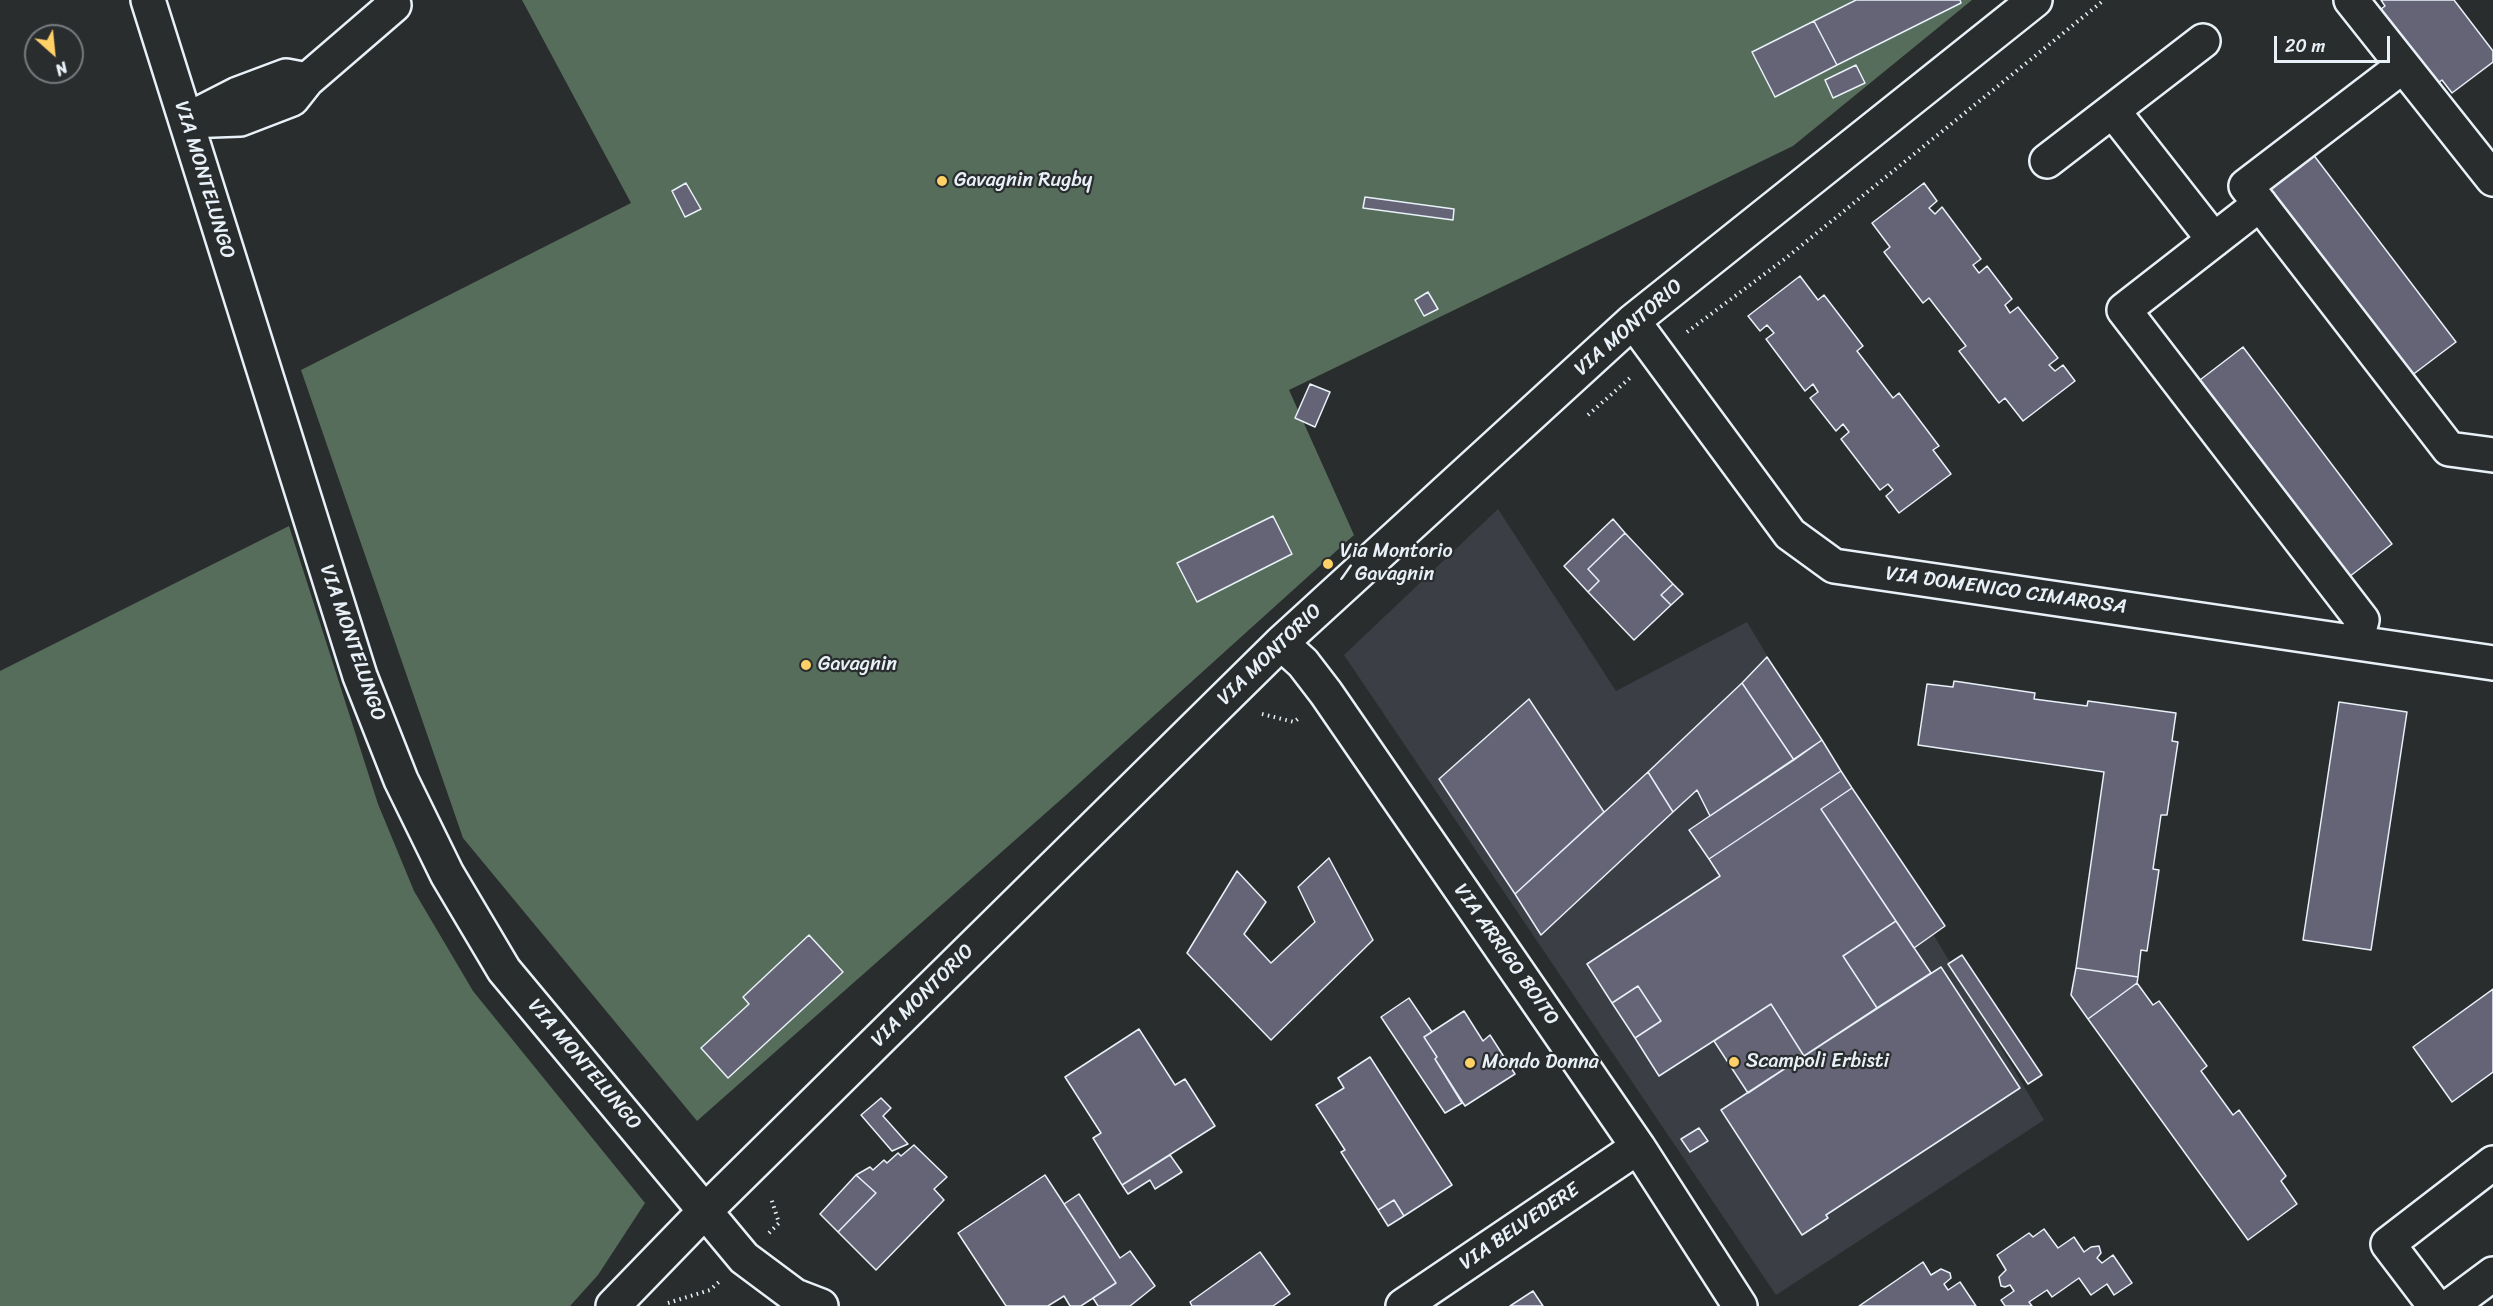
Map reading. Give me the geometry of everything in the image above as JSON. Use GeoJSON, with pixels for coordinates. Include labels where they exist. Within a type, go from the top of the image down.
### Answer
{"type":"FeatureCollection","features":[{"type":"Feature","properties":{"kind":"street","name":"VIA MONTELUNGO"},"geometry":{"type":"LineString","coordinates":[[148,0],[360,676],[401,780],[447,874],[504,970],[705,1210]]}},
{"type":"Feature","properties":{"kind":"street","name":"VIA MONTORIO"},"geometry":{"type":"LineString","coordinates":[[613,1306],[705,1210],[1281,643],[1633,321],[2035,0]]}},
{"type":"Feature","properties":{"kind":"street"},"geometry":{"type":"LineString","coordinates":[[2351,0],[2493,179]]}},
{"type":"Feature","properties":{"kind":"street"},"geometry":{"type":"LineString","coordinates":[[186,121],[240,119],[292,99],[307,80],[394,5]]}},
{"type":"Feature","properties":{"kind":"street"},"geometry":{"type":"LineString","coordinates":[[2047,161],[2204,41]]}},
{"type":"Feature","properties":{"kind":"street"},"geometry":{"type":"LineString","coordinates":[[2403,66],[2246,186],[2449,449],[2493,455]]}},
{"type":"Feature","properties":{"kind":"street"},"geometry":{"type":"LineString","coordinates":[[2113,111],[2214,240]]}},
{"type":"Feature","properties":{"kind":"street"},"geometry":{"type":"LineString","coordinates":[[2260,204],[2124,310],[2362,620],[2356,642]]}},
{"type":"Feature","properties":{"kind":"street","name":"VIA DOMENICO CIMAROSA"},"geometry":{"type":"LineString","coordinates":[[1633,321],[1790,534],[1834,566],[2493,663]]}},
{"type":"Feature","properties":{"kind":"street","name":"VIA ARRIGO BOITO"},"geometry":{"type":"LineString","coordinates":[[1281,643],[1303,663],[1326,693],[1638,1147],[1740,1306]]}},
{"type":"Feature","properties":{"kind":"street","name":"VIA BELVEDERE"},"geometry":{"type":"LineString","coordinates":[[1403,1306],[1638,1147]]}},
{"type":"Feature","properties":{"kind":"street"},"geometry":{"type":"LineString","coordinates":[[2435,1306],[2388,1244],[2493,1163]]}},
{"type":"Feature","properties":{"kind":"street"},"geometry":{"type":"LineString","coordinates":[[705,1210],[744,1258],[795,1296],[821,1306]]}},
{"type":"Feature","properties":{"kind":"street"},"geometry":{"type":"LineString","coordinates":[[2450,1306],[2493,1275]]}},
{"type":"Feature","properties":{"kind":"path"},"geometry":{"type":"LineString","coordinates":[[1587,417],[1657,354],[1786,258],[2104,0]]}},
{"type":"Feature","properties":{"kind":"path"},"geometry":{"type":"LineString","coordinates":[[1256,719],[1263,713],[1294,722],[1326,693]]}},
{"type":"Feature","properties":{"kind":"shaded area"},"geometry":{"type":"Polygon","coordinates":[[[1498,509],[1616,691],[1747,622],[2044,1120],[1776,1295],[1344,655],[1498,509]]]}},
{"type":"Feature","properties":{"kind":"green space","name":"Gavagnin"},"geometry":{"type":"Polygon","coordinates":[[[522,0],[1972,0],[1793,146],[1289,390],[1354,535],[1065,796],[697,1121],[463,838],[301,370],[631,203],[522,0]]]}},
{"type":"Feature","properties":{"kind":"green space"},"geometry":{"type":"Polygon","coordinates":[[[289,526],[378,804],[414,891],[473,991],[645,1203],[598,1275],[570,1306],[0,1306],[0,671],[289,526]]]}},
{"type":"Feature","properties":{"kind":"building"},"geometry":{"type":"Polygon","coordinates":[[[1856,0],[1960,0],[1961,3],[1837,65],[1814,21],[1856,0]]]}},
{"type":"Feature","properties":{"kind":"building"},"geometry":{"type":"Polygon","coordinates":[[[2381,0],[2454,0],[2493,51],[2493,62],[2452,93],[2442,80],[2438,83],[2381,9],[2385,6],[2381,0]]]}},
{"type":"Feature","properties":{"kind":"building"},"geometry":{"type":"Polygon","coordinates":[[[1814,21],[1837,65],[1775,97],[1752,52],[1814,21]]]}},
{"type":"Feature","properties":{"kind":"building"},"geometry":{"type":"Polygon","coordinates":[[[1856,65],[1865,83],[1833,98],[1825,80],[1856,65]]]}},
{"type":"Feature","properties":{"kind":"building"},"geometry":{"type":"Polygon","coordinates":[[[2306,145],[2456,342],[2411,376],[2261,179],[2306,145]]]}},
{"type":"Feature","properties":{"kind":"building"},"geometry":{"type":"Polygon","coordinates":[[[686,183],[701,209],[685,217],[672,191],[686,183]]]}},
{"type":"Feature","properties":{"kind":"building"},"geometry":{"type":"Polygon","coordinates":[[[1924,183],[1937,201],[1929,208],[1935,214],[1942,207],[1981,259],[1973,265],[1979,273],[1987,266],[2012,299],[2005,305],[2010,313],[2018,307],[2058,358],[2049,365],[2055,371],[2063,365],[2075,381],[2023,421],[2005,398],[1999,403],[1959,351],[1966,346],[1929,298],[1923,303],[1884,252],[1890,247],[1872,223],[1924,183]]]}},
{"type":"Feature","properties":{"kind":"building"},"geometry":{"type":"Polygon","coordinates":[[[1365,197],[1454,209],[1453,220],[1363,208],[1365,197]]]}},
{"type":"Feature","properties":{"kind":"building"},"geometry":{"type":"Polygon","coordinates":[[[1800,276],[1818,300],[1824,295],[1863,346],[1857,351],[1893,398],[1899,393],[1939,446],[1933,450],[1951,474],[1899,513],[1886,496],[1893,490],[1888,484],[1880,490],[1841,439],[1849,432],[1843,424],[1836,431],[1810,398],[1818,392],[1813,384],[1805,391],[1766,339],[1774,333],[1767,325],[1760,331],[1748,316],[1800,276]]]}},
{"type":"Feature","properties":{"kind":"building"},"geometry":{"type":"Polygon","coordinates":[[[1428,292],[1438,309],[1424,316],[1415,300],[1428,292]]]}},
{"type":"Feature","properties":{"kind":"building"},"geometry":{"type":"Polygon","coordinates":[[[2243,347],[2392,544],[2345,580],[2196,383],[2243,347]]]}},
{"type":"Feature","properties":{"kind":"building"},"geometry":{"type":"Polygon","coordinates":[[[1310,384],[1330,392],[1315,427],[1295,418],[1310,384]]]}},
{"type":"Feature","properties":{"kind":"building"},"geometry":{"type":"Polygon","coordinates":[[[1273,516],[1292,554],[1197,602],[1177,563],[1273,516]]]}},
{"type":"Feature","properties":{"kind":"building"},"geometry":{"type":"Polygon","coordinates":[[[1613,519],[1625,533],[1588,569],[1599,581],[1588,592],[1564,566],[1613,519]]]}},
{"type":"Feature","properties":{"kind":"building"},"geometry":{"type":"Polygon","coordinates":[[[1625,533],[1673,584],[1661,595],[1671,605],[1634,640],[1588,592],[1599,581],[1588,569],[1625,533]]]}},
{"type":"Feature","properties":{"kind":"building"},"geometry":{"type":"Polygon","coordinates":[[[1673,584],[1683,594],[1671,605],[1661,595],[1673,584]]]}},
{"type":"Feature","properties":{"kind":"building"},"geometry":{"type":"Polygon","coordinates":[[[1767,657],[1822,740],[1794,760],[1742,683],[1767,657]]]}},
{"type":"Feature","properties":{"kind":"building"},"geometry":{"type":"Polygon","coordinates":[[[1954,681],[2035,693],[2034,699],[2087,706],[2088,701],[2176,713],[2172,741],[2178,742],[2167,815],[2161,815],[2153,869],[2159,870],[2147,951],[2141,950],[2138,977],[2076,968],[2104,772],[1918,745],[1927,684],[1953,687],[1954,681]]]}},
{"type":"Feature","properties":{"kind":"building"},"geometry":{"type":"Polygon","coordinates":[[[1742,683],[1794,760],[1710,816],[1697,790],[1673,812],[1648,772],[1742,683]]]}},
{"type":"Feature","properties":{"kind":"building"},"geometry":{"type":"Polygon","coordinates":[[[1529,699],[1604,812],[1515,894],[1439,779],[1529,699]]]}},
{"type":"Feature","properties":{"kind":"building"},"geometry":{"type":"Polygon","coordinates":[[[2339,702],[2407,712],[2371,950],[2303,940],[2339,702]]]}},
{"type":"Feature","properties":{"kind":"building"},"geometry":{"type":"Polygon","coordinates":[[[1822,740],[1841,771],[1709,859],[1689,830],[1822,740]]]}},
{"type":"Feature","properties":{"kind":"building"},"geometry":{"type":"Polygon","coordinates":[[[1841,771],[1852,788],[1821,809],[1896,921],[1843,956],[1877,1008],[1804,1056],[1771,1004],[1659,1076],[1635,1038],[1661,1021],[1638,986],[1612,1003],[1587,964],[1720,876],[1709,859],[1841,771]]]}},
{"type":"Feature","properties":{"kind":"building"},"geometry":{"type":"Polygon","coordinates":[[[1648,772],[1673,812],[1541,935],[1515,894],[1648,772]]]}},
{"type":"Feature","properties":{"kind":"building"},"geometry":{"type":"Polygon","coordinates":[[[1852,788],[1945,926],[1914,948],[1821,809],[1852,788]]]}},
{"type":"Feature","properties":{"kind":"building"},"geometry":{"type":"Polygon","coordinates":[[[1329,858],[1373,940],[1271,1040],[1187,953],[1237,871],[1266,902],[1244,934],[1271,963],[1315,922],[1298,887],[1329,858]]]}},
{"type":"Feature","properties":{"kind":"building"},"geometry":{"type":"Polygon","coordinates":[[[1896,921],[1931,973],[1877,1008],[1843,956],[1896,921]]]}},
{"type":"Feature","properties":{"kind":"building"},"geometry":{"type":"Polygon","coordinates":[[[809,935],[843,972],[728,1078],[701,1048],[749,1004],[743,997],[809,935]]]}},
{"type":"Feature","properties":{"kind":"building"},"geometry":{"type":"Polygon","coordinates":[[[1962,955],[2042,1075],[2028,1084],[1948,964],[1962,955]]]}},
{"type":"Feature","properties":{"kind":"building"},"geometry":{"type":"Polygon","coordinates":[[[1941,967],[2020,1088],[1826,1215],[1828,1218],[1802,1235],[1721,1110],[1941,967]]]}},
{"type":"Feature","properties":{"kind":"building"},"geometry":{"type":"Polygon","coordinates":[[[2076,968],[2138,977],[2137,983],[2088,1019],[2071,995],[2076,968]]]}},
{"type":"Feature","properties":{"kind":"building"},"geometry":{"type":"Polygon","coordinates":[[[2137,983],[2153,1005],[2159,1001],[2207,1066],[2201,1071],[2233,1115],[2239,1110],[2286,1176],[2281,1181],[2297,1204],[2248,1240],[2088,1019],[2137,983]]]}},
{"type":"Feature","properties":{"kind":"building"},"geometry":{"type":"Polygon","coordinates":[[[1638,986],[1661,1021],[1635,1038],[1612,1003],[1638,986]]]}},
{"type":"Feature","properties":{"kind":"building"},"geometry":{"type":"Polygon","coordinates":[[[2493,989],[2493,1072],[2452,1102],[2413,1047],[2493,989]]]}},
{"type":"Feature","properties":{"kind":"building"},"geometry":{"type":"Polygon","coordinates":[[[1409,998],[1432,1032],[1424,1037],[1462,1103],[1445,1113],[1381,1017],[1409,998]]]}},
{"type":"Feature","properties":{"kind":"building"},"geometry":{"type":"Polygon","coordinates":[[[1771,1004],[1804,1056],[1748,1093],[1714,1041],[1771,1004]]]}},
{"type":"Feature","properties":{"kind":"building"},"geometry":{"type":"Polygon","coordinates":[[[1464,1011],[1483,1041],[1490,1035],[1515,1074],[1465,1106],[1424,1037],[1464,1011]]]}},
{"type":"Feature","properties":{"kind":"building"},"geometry":{"type":"Polygon","coordinates":[[[1139,1029],[1175,1085],[1185,1079],[1215,1126],[1122,1185],[1093,1138],[1101,1133],[1065,1077],[1139,1029]]]}},
{"type":"Feature","properties":{"kind":"building"},"geometry":{"type":"Polygon","coordinates":[[[1370,1057],[1452,1185],[1404,1216],[1394,1200],[1378,1210],[1341,1152],[1345,1150],[1316,1105],[1344,1088],[1338,1078],[1370,1057]]]}},
{"type":"Feature","properties":{"kind":"building"},"geometry":{"type":"Polygon","coordinates":[[[881,1098],[891,1108],[883,1116],[908,1144],[892,1151],[861,1115],[881,1098]]]}},
{"type":"Feature","properties":{"kind":"building"},"geometry":{"type":"Polygon","coordinates":[[[1699,1128],[1708,1141],[1690,1152],[1681,1139],[1699,1128]]]}},
{"type":"Feature","properties":{"kind":"building"},"geometry":{"type":"Polygon","coordinates":[[[914,1145],[947,1177],[934,1189],[944,1200],[876,1270],[838,1232],[876,1193],[856,1175],[870,1167],[873,1170],[884,1160],[887,1163],[898,1153],[901,1156],[914,1145]]]}},
{"type":"Feature","properties":{"kind":"building"},"geometry":{"type":"Polygon","coordinates":[[[1170,1155],[1182,1172],[1155,1189],[1150,1180],[1128,1194],[1122,1185],[1170,1155]]]}},
{"type":"Feature","properties":{"kind":"building"},"geometry":{"type":"Polygon","coordinates":[[[856,1175],[876,1193],[838,1232],[820,1214],[856,1175]]]}},
{"type":"Feature","properties":{"kind":"building"},"geometry":{"type":"Polygon","coordinates":[[[1045,1175],[1116,1283],[1081,1306],[1070,1306],[1064,1296],[1048,1306],[1006,1306],[958,1233],[1045,1175]]]}},
{"type":"Feature","properties":{"kind":"building"},"geometry":{"type":"Polygon","coordinates":[[[1079,1194],[1120,1258],[1130,1251],[1155,1286],[1130,1306],[1098,1306],[1093,1298],[1116,1283],[1064,1204],[1079,1194]]]}},
{"type":"Feature","properties":{"kind":"building"},"geometry":{"type":"Polygon","coordinates":[[[1394,1200],[1404,1216],[1388,1226],[1378,1210],[1394,1200]]]}},
{"type":"Feature","properties":{"kind":"building"},"geometry":{"type":"Polygon","coordinates":[[[2044,1229],[2058,1248],[2074,1237],[2084,1252],[2091,1247],[2099,1246],[2101,1253],[2097,1258],[2102,1263],[2113,1255],[2132,1283],[2114,1295],[2107,1284],[2091,1295],[2079,1278],[2052,1297],[2047,1290],[2029,1302],[2032,1306],[2005,1306],[2001,1300],[2014,1291],[2010,1285],[2001,1286],[1999,1277],[2006,1270],[1997,1255],[2029,1233],[2033,1237],[2044,1229]]]}},
{"type":"Feature","properties":{"kind":"building"},"geometry":{"type":"Polygon","coordinates":[[[1260,1252],[1290,1294],[1273,1306],[1192,1306],[1190,1302],[1260,1252]]]}},
{"type":"Feature","properties":{"kind":"building"},"geometry":{"type":"Polygon","coordinates":[[[1923,1262],[1931,1275],[1941,1269],[1950,1273],[1951,1278],[1944,1284],[1948,1290],[1960,1282],[1976,1306],[1859,1306],[1923,1262]]]}},
{"type":"Feature","properties":{"kind":"building"},"geometry":{"type":"Polygon","coordinates":[[[1533,1291],[1543,1306],[1510,1306],[1533,1291]]]}},
{"type":"Feature","properties":{"kind":"place","name":"Gavagnin Rugby"},"geometry":{"type":"Point","coordinates":[942,181]}},
{"type":"Feature","properties":{"kind":"place","name":"Via Montorio / Gavagnin"},"geometry":{"type":"Point","coordinates":[1328,564]}},
{"type":"Feature","properties":{"kind":"place","name":"Gavagnin"},"geometry":{"type":"Point","coordinates":[806,665]}},
{"type":"Feature","properties":{"kind":"place","name":"Scampoli Erbisti"},"geometry":{"type":"Point","coordinates":[1734,1062]}},
{"type":"Feature","properties":{"kind":"place","name":"Mondo Donna"},"geometry":{"type":"Point","coordinates":[1470,1063]}}]}
